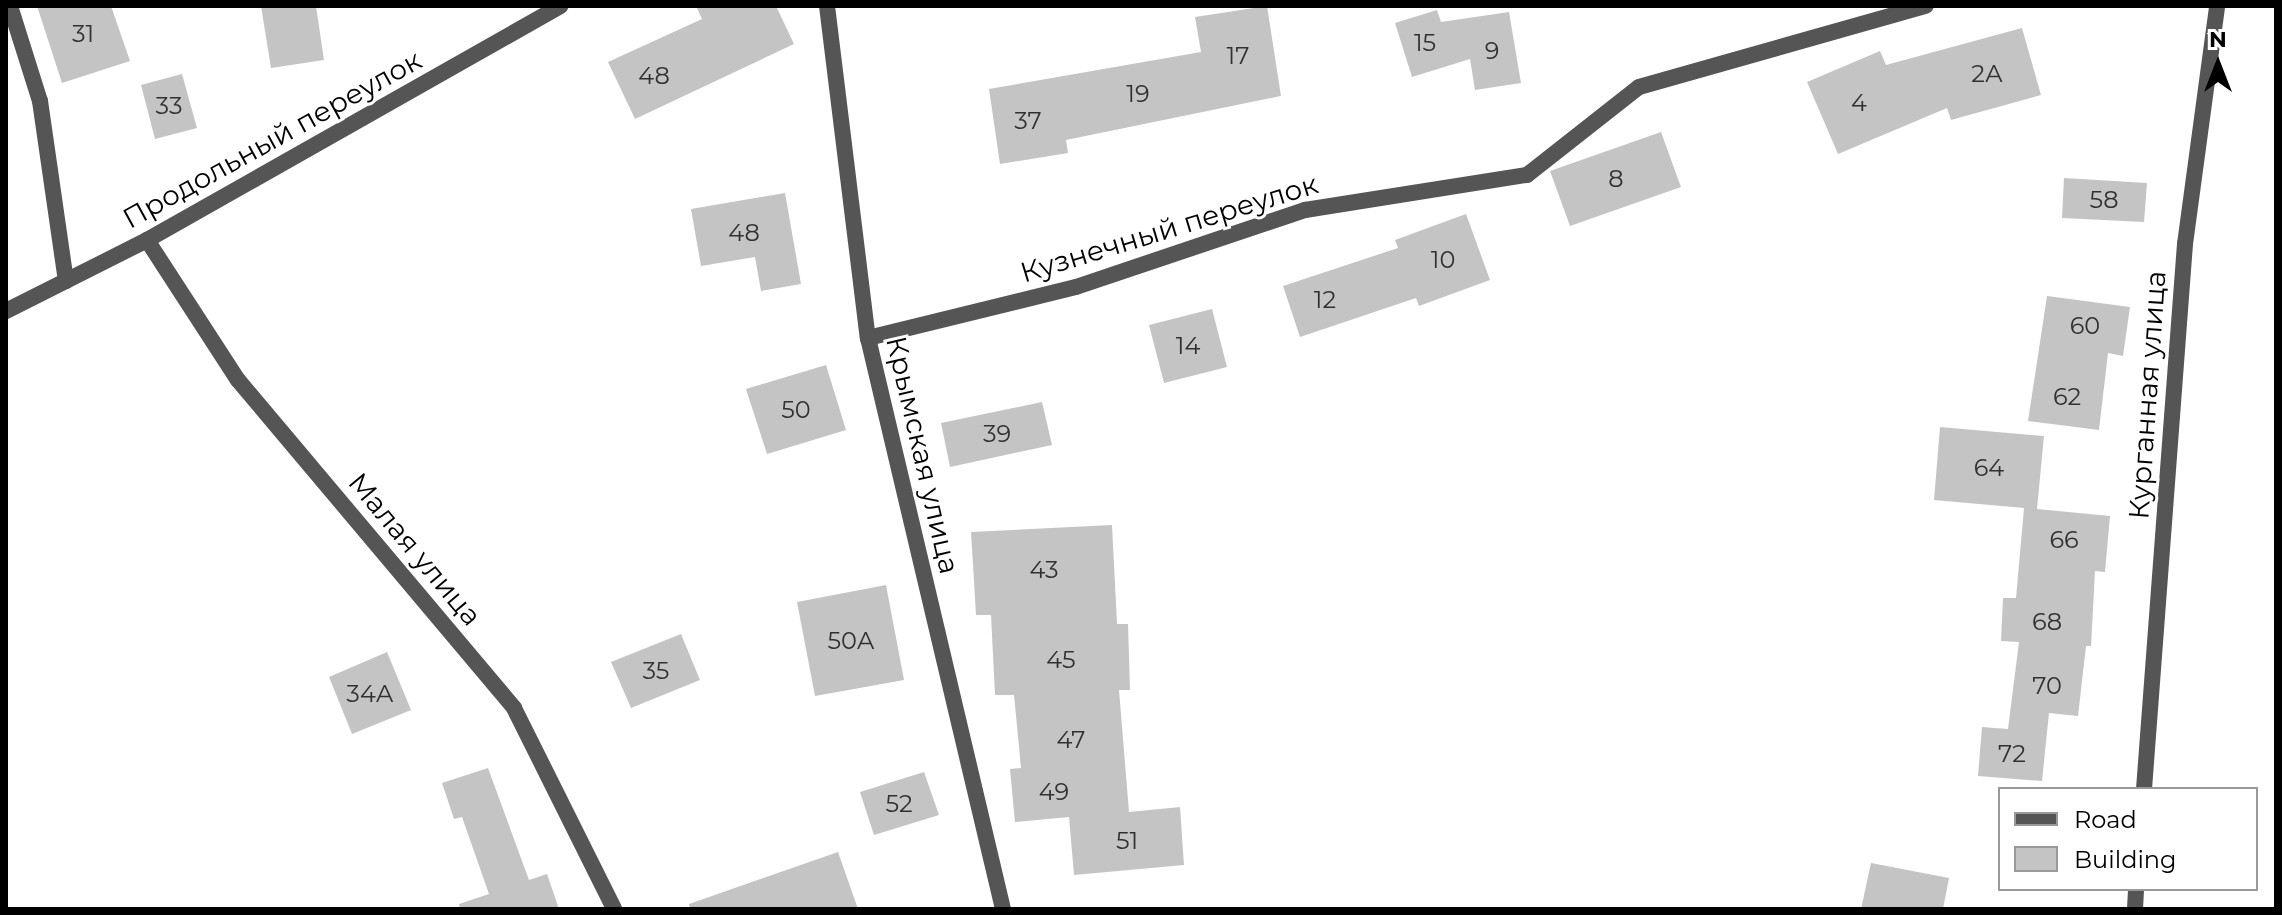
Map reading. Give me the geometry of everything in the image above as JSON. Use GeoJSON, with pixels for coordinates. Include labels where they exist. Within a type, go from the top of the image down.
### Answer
{"type":"FeatureCollection","features":[{"type":"Feature","properties":{"kind":"street"},"geometry":{"type":"LineString","coordinates":[[10,6],[40,101],[66,281]]}},
{"type":"Feature","properties":{"kind":"street","name":"Продольный переулок"},"geometry":{"type":"LineString","coordinates":[[6,311],[147,240],[560,6]]}},
{"type":"Feature","properties":{"kind":"street","name":"Крымская улица"},"geometry":{"type":"LineString","coordinates":[[827,6],[868,338],[1003,909]]}},
{"type":"Feature","properties":{"kind":"street","name":"Кузнечный переулок"},"geometry":{"type":"LineString","coordinates":[[868,338],[1076,287],[1305,210],[1527,175],[1639,87],[1926,6]]}},
{"type":"Feature","properties":{"kind":"street","name":"Курганная улица"},"geometry":{"type":"LineString","coordinates":[[2144,787],[2185,244],[2217,6]]}},
{"type":"Feature","properties":{"kind":"street","name":"Малая улица"},"geometry":{"type":"LineString","coordinates":[[147,240],[238,380],[514,708],[614,909]]}},
{"type":"Feature","properties":{"kind":"building"},"geometry":{"type":"Polygon","coordinates":[[[37,6],[111,6],[130,61],[62,83],[37,6]]]}},
{"type":"Feature","properties":{"kind":"building"},"geometry":{"type":"Polygon","coordinates":[[[261,6],[316,6],[324,60],[271,68],[261,6]]]}},
{"type":"Feature","properties":{"kind":"building"},"geometry":{"type":"Polygon","coordinates":[[[696,6],[776,6],[794,44],[635,119],[608,62],[702,19],[696,6]]]}},
{"type":"Feature","properties":{"kind":"building"},"geometry":{"type":"Polygon","coordinates":[[[1267,6],[1281,96],[1066,140],[1068,153],[1000,164],[989,89],[1201,52],[1195,17],[1267,6]]]}},
{"type":"Feature","properties":{"kind":"building"},"geometry":{"type":"Polygon","coordinates":[[[1437,10],[1441,22],[1509,12],[1521,83],[1475,90],[1470,59],[1412,77],[1395,23],[1437,10]]]}},
{"type":"Feature","properties":{"kind":"building"},"geometry":{"type":"Polygon","coordinates":[[[2022,28],[2041,95],[1951,120],[1947,108],[1838,154],[1807,82],[1880,51],[1886,65],[2022,28]]]}},
{"type":"Feature","properties":{"kind":"building"},"geometry":{"type":"Polygon","coordinates":[[[182,74],[197,128],[155,139],[141,85],[182,74]]]}},
{"type":"Feature","properties":{"kind":"building"},"geometry":{"type":"Polygon","coordinates":[[[1661,132],[1681,187],[1570,226],[1550,171],[1661,132]]]}},
{"type":"Feature","properties":{"kind":"building"},"geometry":{"type":"Polygon","coordinates":[[[2064,178],[2147,183],[2144,222],[2062,218],[2064,178]]]}},
{"type":"Feature","properties":{"kind":"building"},"geometry":{"type":"Polygon","coordinates":[[[785,193],[801,284],[761,291],[755,257],[701,266],[691,209],[785,193]]]}},
{"type":"Feature","properties":{"kind":"building"},"geometry":{"type":"Polygon","coordinates":[[[1466,214],[1490,280],[1419,306],[1416,298],[1300,337],[1283,286],[1398,248],[1395,240],[1466,214]]]}},
{"type":"Feature","properties":{"kind":"building"},"geometry":{"type":"Polygon","coordinates":[[[2047,296],[2130,307],[2123,356],[2108,353],[2099,430],[2028,421],[2047,296]]]}},
{"type":"Feature","properties":{"kind":"building"},"geometry":{"type":"Polygon","coordinates":[[[1212,309],[1227,367],[1164,383],[1149,325],[1212,309]]]}},
{"type":"Feature","properties":{"kind":"building"},"geometry":{"type":"Polygon","coordinates":[[[826,365],[846,430],[767,454],[746,389],[826,365]]]}},
{"type":"Feature","properties":{"kind":"building"},"geometry":{"type":"Polygon","coordinates":[[[1042,402],[1052,445],[950,467],[941,423],[1042,402]]]}},
{"type":"Feature","properties":{"kind":"building"},"geometry":{"type":"Polygon","coordinates":[[[1940,427],[2044,436],[2037,509],[2110,516],[2105,572],[2095,571],[2091,646],[2086,646],[2078,716],[2049,713],[2042,781],[1978,776],[1982,727],[2008,729],[2019,642],[2001,641],[2003,598],[2016,598],[2024,508],[1934,500],[1940,427]]]}},
{"type":"Feature","properties":{"kind":"building"},"geometry":{"type":"Polygon","coordinates":[[[1112,525],[1117,624],[1128,624],[1130,690],[1119,690],[1129,812],[1180,807],[1184,865],[1074,875],[1069,817],[1015,822],[1010,769],[1021,768],[1014,695],[995,695],[991,615],[976,615],[971,532],[1112,525]]]}},
{"type":"Feature","properties":{"kind":"building"},"geometry":{"type":"Polygon","coordinates":[[[886,585],[904,680],[815,696],[797,602],[886,585]]]}},
{"type":"Feature","properties":{"kind":"building"},"geometry":{"type":"Polygon","coordinates":[[[681,634],[700,680],[631,708],[611,662],[681,634]]]}},
{"type":"Feature","properties":{"kind":"building"},"geometry":{"type":"Polygon","coordinates":[[[387,652],[411,710],[352,734],[329,677],[387,652]]]}},
{"type":"Feature","properties":{"kind":"building"},"geometry":{"type":"Polygon","coordinates":[[[488,768],[529,880],[547,874],[559,909],[460,909],[459,904],[489,894],[462,817],[454,819],[442,783],[488,768]]]}},
{"type":"Feature","properties":{"kind":"building"},"geometry":{"type":"Polygon","coordinates":[[[924,772],[939,815],[874,835],[860,792],[924,772]]]}},
{"type":"Feature","properties":{"kind":"building"},"geometry":{"type":"Polygon","coordinates":[[[838,852],[858,909],[690,909],[689,904],[838,852]]]}},
{"type":"Feature","properties":{"kind":"building"},"geometry":{"type":"Polygon","coordinates":[[[1871,863],[1949,878],[1943,909],[1861,909],[1871,863]]]}}]}
